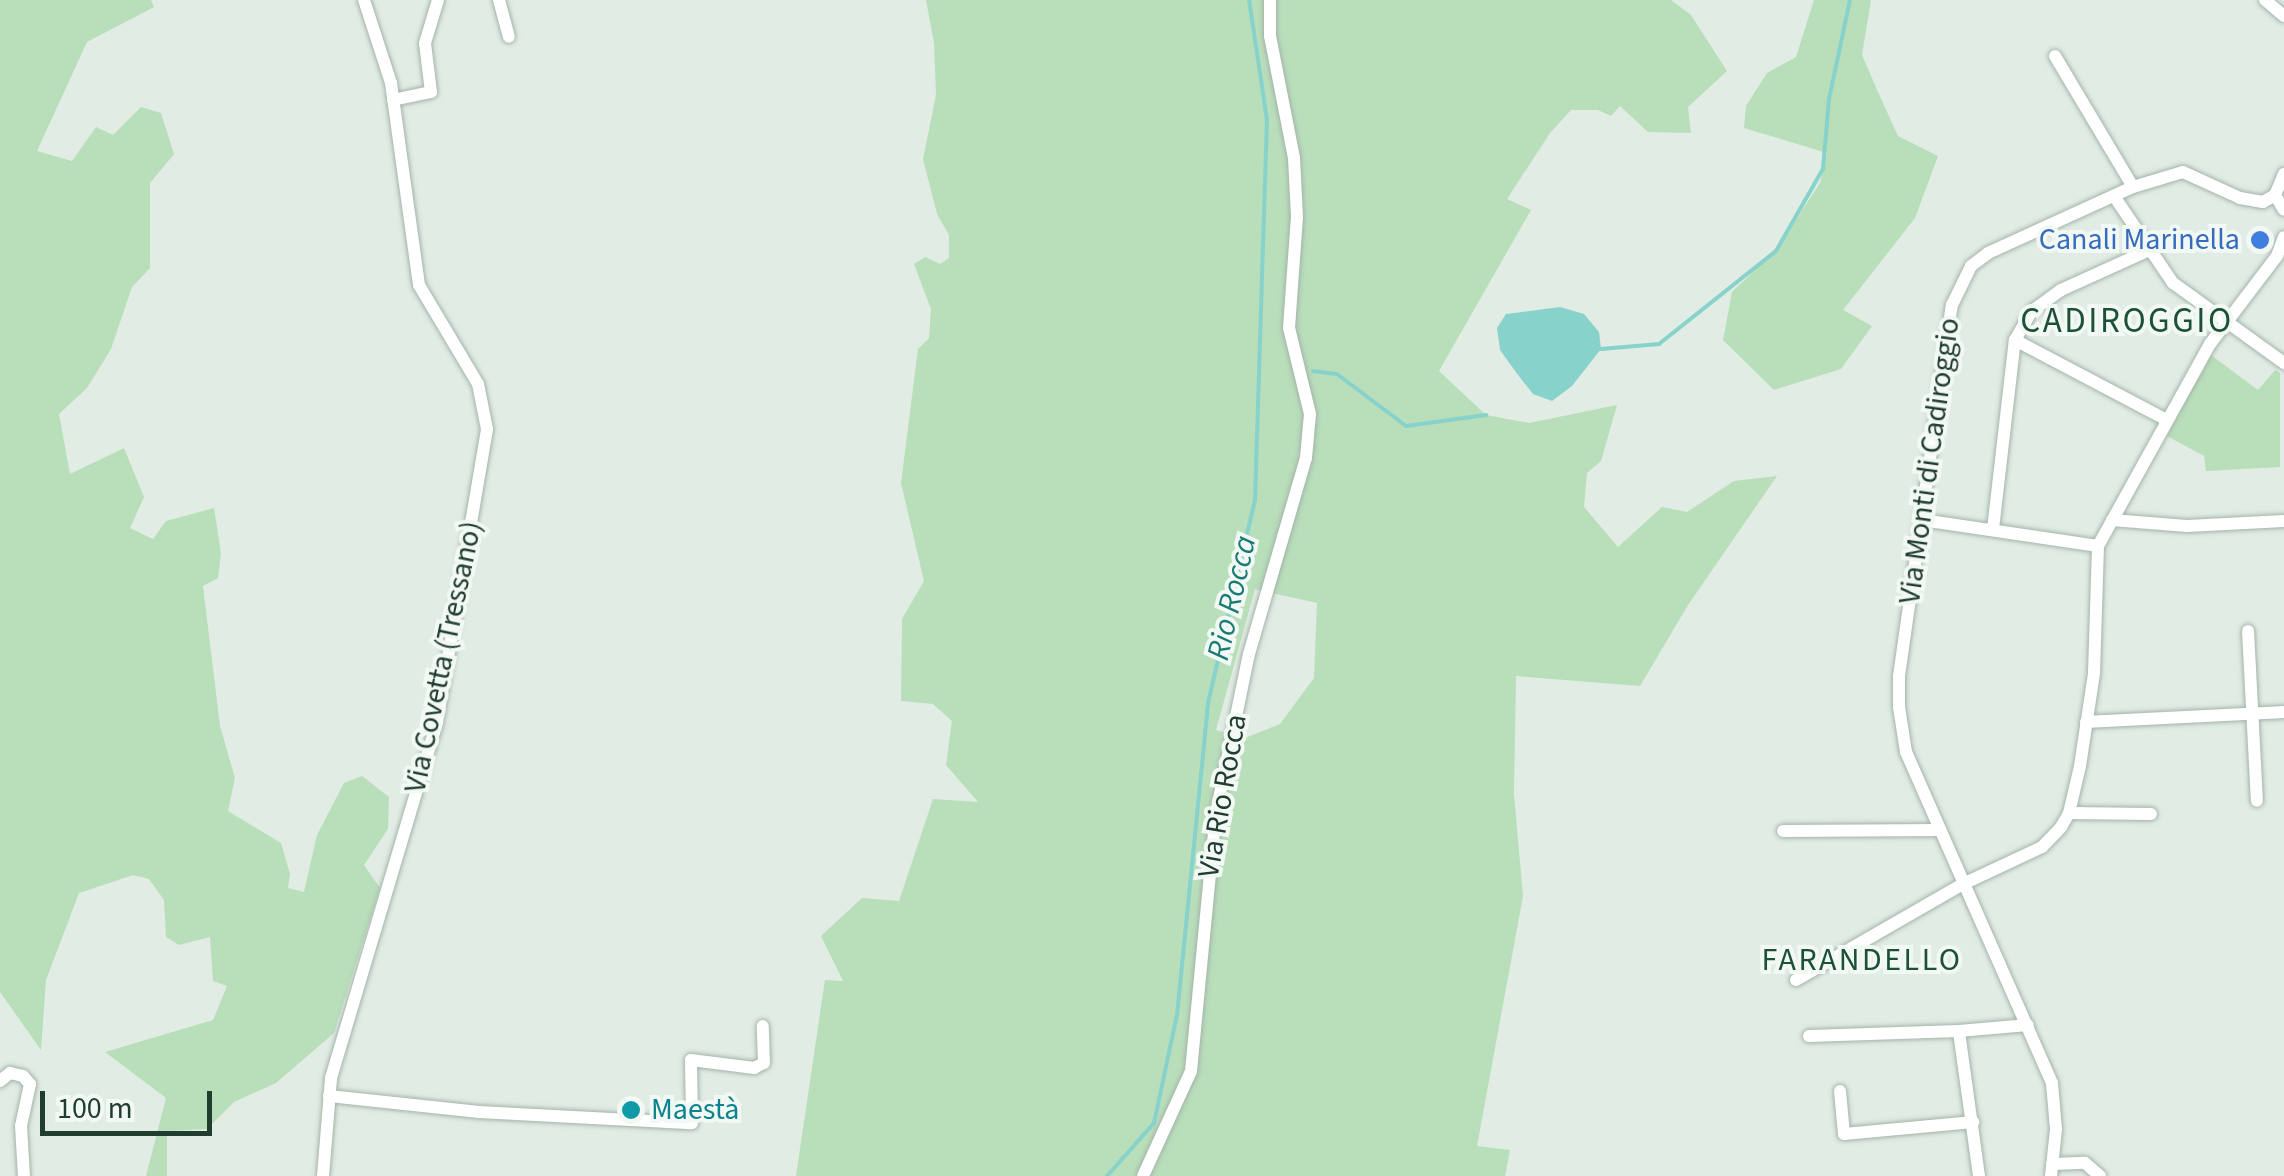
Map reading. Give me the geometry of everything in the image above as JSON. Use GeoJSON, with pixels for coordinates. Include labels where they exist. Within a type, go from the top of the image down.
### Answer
{"type":"FeatureCollection","features":[{"type":"Feature","properties":{"kind":"street"},"geometry":{"type":"LineString","coordinates":[[364,0],[393,100],[431,92],[425,42],[438,0]]}},
{"type":"Feature","properties":{"kind":"street"},"geometry":{"type":"LineString","coordinates":[[499,0],[509,37]]}},
{"type":"Feature","properties":{"kind":"street","name":"Via Rio Rocca"},"geometry":{"type":"LineString","coordinates":[[1143,1176],[1191,1071],[1216,813],[1249,654],[1306,458],[1310,414],[1289,328],[1297,217],[1294,158],[1270,36],[1270,0]]}},
{"type":"Feature","properties":{"kind":"street"},"geometry":{"type":"LineString","coordinates":[[2266,0],[2284,16]]}},
{"type":"Feature","properties":{"kind":"street"},"geometry":{"type":"LineString","coordinates":[[2054,56],[2134,186]]}},
{"type":"Feature","properties":{"kind":"street","name":"Via Covetta (Tressano)"},"geometry":{"type":"LineString","coordinates":[[324,1176],[329,1096],[437,722],[487,429],[478,384],[419,285],[393,100]]}},
{"type":"Feature","properties":{"kind":"street","name":"Via Monti di Cadiroggio"},"geometry":{"type":"LineString","coordinates":[[2052,1170],[2052,1083],[1906,752],[1899,707],[1899,676],[1958,285],[1971,266],[1988,253],[2134,186],[2184,172],[2255,202],[2276,195]]}},
{"type":"Feature","properties":{"kind":"street"},"geometry":{"type":"LineString","coordinates":[[2284,174],[2276,195],[2284,210]]}},
{"type":"Feature","properties":{"kind":"street"},"geometry":{"type":"LineString","coordinates":[[2114,196],[2173,283],[2284,363]]}},
{"type":"Feature","properties":{"kind":"street"},"geometry":{"type":"LineString","coordinates":[[1796,980],[2054,837],[2070,812],[2086,722],[2094,662],[2098,546],[2166,420],[2226,322],[2281,258],[2284,236]]}},
{"type":"Feature","properties":{"kind":"street"},"geometry":{"type":"LineString","coordinates":[[1993,529],[2015,340],[2032,310],[2062,290],[2147,250]]}},
{"type":"Feature","properties":{"kind":"street"},"geometry":{"type":"LineString","coordinates":[[2015,340],[2166,420]]}},
{"type":"Feature","properties":{"kind":"street"},"geometry":{"type":"LineString","coordinates":[[1922,520],[2098,546]]}},
{"type":"Feature","properties":{"kind":"street"},"geometry":{"type":"LineString","coordinates":[[2112,520],[2187,526],[2284,521]]}},
{"type":"Feature","properties":{"kind":"street"},"geometry":{"type":"LineString","coordinates":[[2248,631],[2257,801]]}},
{"type":"Feature","properties":{"kind":"street"},"geometry":{"type":"LineString","coordinates":[[2086,722],[2284,712]]}},
{"type":"Feature","properties":{"kind":"street"},"geometry":{"type":"LineString","coordinates":[[2070,812],[2151,814]]}},
{"type":"Feature","properties":{"kind":"street"},"geometry":{"type":"LineString","coordinates":[[1784,831],[1938,830]]}},
{"type":"Feature","properties":{"kind":"street"},"geometry":{"type":"LineString","coordinates":[[329,1096],[479,1112],[692,1123],[691,1060],[754,1068],[764,1063],[763,1026]]}},
{"type":"Feature","properties":{"kind":"street"},"geometry":{"type":"LineString","coordinates":[[1809,1036],[2028,1026]]}},
{"type":"Feature","properties":{"kind":"street"},"geometry":{"type":"LineString","coordinates":[[1959,1031],[1979,1176]]}},
{"type":"Feature","properties":{"kind":"street"},"geometry":{"type":"LineString","coordinates":[[0,1081],[10,1073],[30,1084],[21,1126],[24,1176]]}},
{"type":"Feature","properties":{"kind":"street"},"geometry":{"type":"LineString","coordinates":[[1840,1091],[1844,1134],[1973,1122]]}},
{"type":"Feature","properties":{"kind":"street"},"geometry":{"type":"LineString","coordinates":[[2052,1170],[2085,1163],[2100,1176]]}},
{"type":"Feature","properties":{"kind":"green space"},"geometry":{"type":"Polygon","coordinates":[[[0,0],[151,0],[154,7],[87,42],[37,151],[72,161],[96,127],[113,135],[141,107],[161,113],[174,154],[150,183],[150,268],[132,287],[111,349],[87,388],[59,414],[70,474],[124,448],[144,497],[130,528],[153,539],[166,521],[214,508],[221,553],[218,578],[203,586],[220,726],[235,778],[228,811],[281,843],[290,874],[288,888],[304,892],[317,835],[344,783],[362,776],[389,797],[388,829],[364,865],[380,888],[334,1033],[276,1083],[234,1102],[207,1129],[167,1131],[167,1176],[146,1176],[166,1098],[105,1052],[213,1020],[227,986],[213,981],[210,937],[179,945],[166,937],[164,900],[149,879],[133,875],[79,893],[46,980],[41,1050],[0,992],[0,0]]]}},
{"type":"Feature","properties":{"kind":"green space"},"geometry":{"type":"Polygon","coordinates":[[[926,0],[1671,0],[1691,15],[1727,71],[1688,107],[1691,133],[1648,132],[1620,106],[1611,116],[1598,110],[1571,110],[1550,133],[1507,199],[1531,210],[1439,371],[1486,415],[1529,423],[1617,405],[1601,461],[1587,473],[1584,507],[1618,547],[1662,507],[1687,512],[1734,481],[1777,476],[1688,605],[1640,686],[1516,676],[1514,794],[1523,896],[1477,1146],[1510,1150],[1505,1176],[796,1176],[825,980],[843,981],[821,936],[862,898],[899,901],[933,799],[978,802],[946,765],[952,721],[933,704],[901,701],[902,619],[924,581],[901,483],[918,349],[929,338],[931,309],[914,264],[925,257],[940,264],[949,258],[949,235],[937,214],[923,159],[936,95],[934,43],[926,0]],[[1255,589],[1216,730],[1245,738],[1280,724],[1314,678],[1317,603],[1255,589]]]}},
{"type":"Feature","properties":{"kind":"green space"},"geometry":{"type":"Polygon","coordinates":[[[1814,0],[1871,0],[1862,55],[1898,136],[1938,156],[1915,218],[1843,310],[1872,326],[1841,369],[1774,390],[1723,340],[1732,292],[1776,250],[1820,183],[1827,153],[1744,128],[1746,106],[1767,73],[1796,57],[1814,0]]]}},
{"type":"Feature","properties":{"kind":"green space"},"geometry":{"type":"Polygon","coordinates":[[[2211,355],[2258,390],[2275,370],[2280,373],[2280,467],[2206,471],[2204,456],[2167,436],[2211,355]]]}},
{"type":"Feature","properties":{"kind":"water"},"geometry":{"type":"Polygon","coordinates":[[[1560,307],[1584,314],[1599,332],[1601,349],[1572,386],[1552,401],[1533,394],[1518,375],[1500,350],[1497,328],[1506,314],[1560,307]]]}},
{"type":"Feature","properties":{"kind":"waterway","name":"Rio Rocca"},"geometry":{"type":"LineString","coordinates":[[1107,1176],[1154,1123],[1177,1015],[1208,703],[1255,500],[1267,120],[1249,0]]}},
{"type":"Feature","properties":{"kind":"waterway"},"geometry":{"type":"LineString","coordinates":[[1601,349],[1659,344],[1776,251],[1823,169],[1829,99],[1850,0]]}},
{"type":"Feature","properties":{"kind":"waterway"},"geometry":{"type":"LineString","coordinates":[[1313,371],[1337,374],[1406,426],[1486,415]]}},
{"type":"Feature","properties":{"kind":"place","name":"Canali Marinella"},"geometry":{"type":"Point","coordinates":[2260,240]}},
{"type":"Feature","properties":{"kind":"place","name":"Maestà"},"geometry":{"type":"Point","coordinates":[631,1110]}},
{"type":"Feature","properties":{"kind":"district","name":"CADIROGGIO"},"geometry":{"type":"Point","coordinates":[2127,321]}},
{"type":"Feature","properties":{"kind":"district","name":"FARANDELLO"},"geometry":{"type":"Point","coordinates":[1862,960]}}]}
